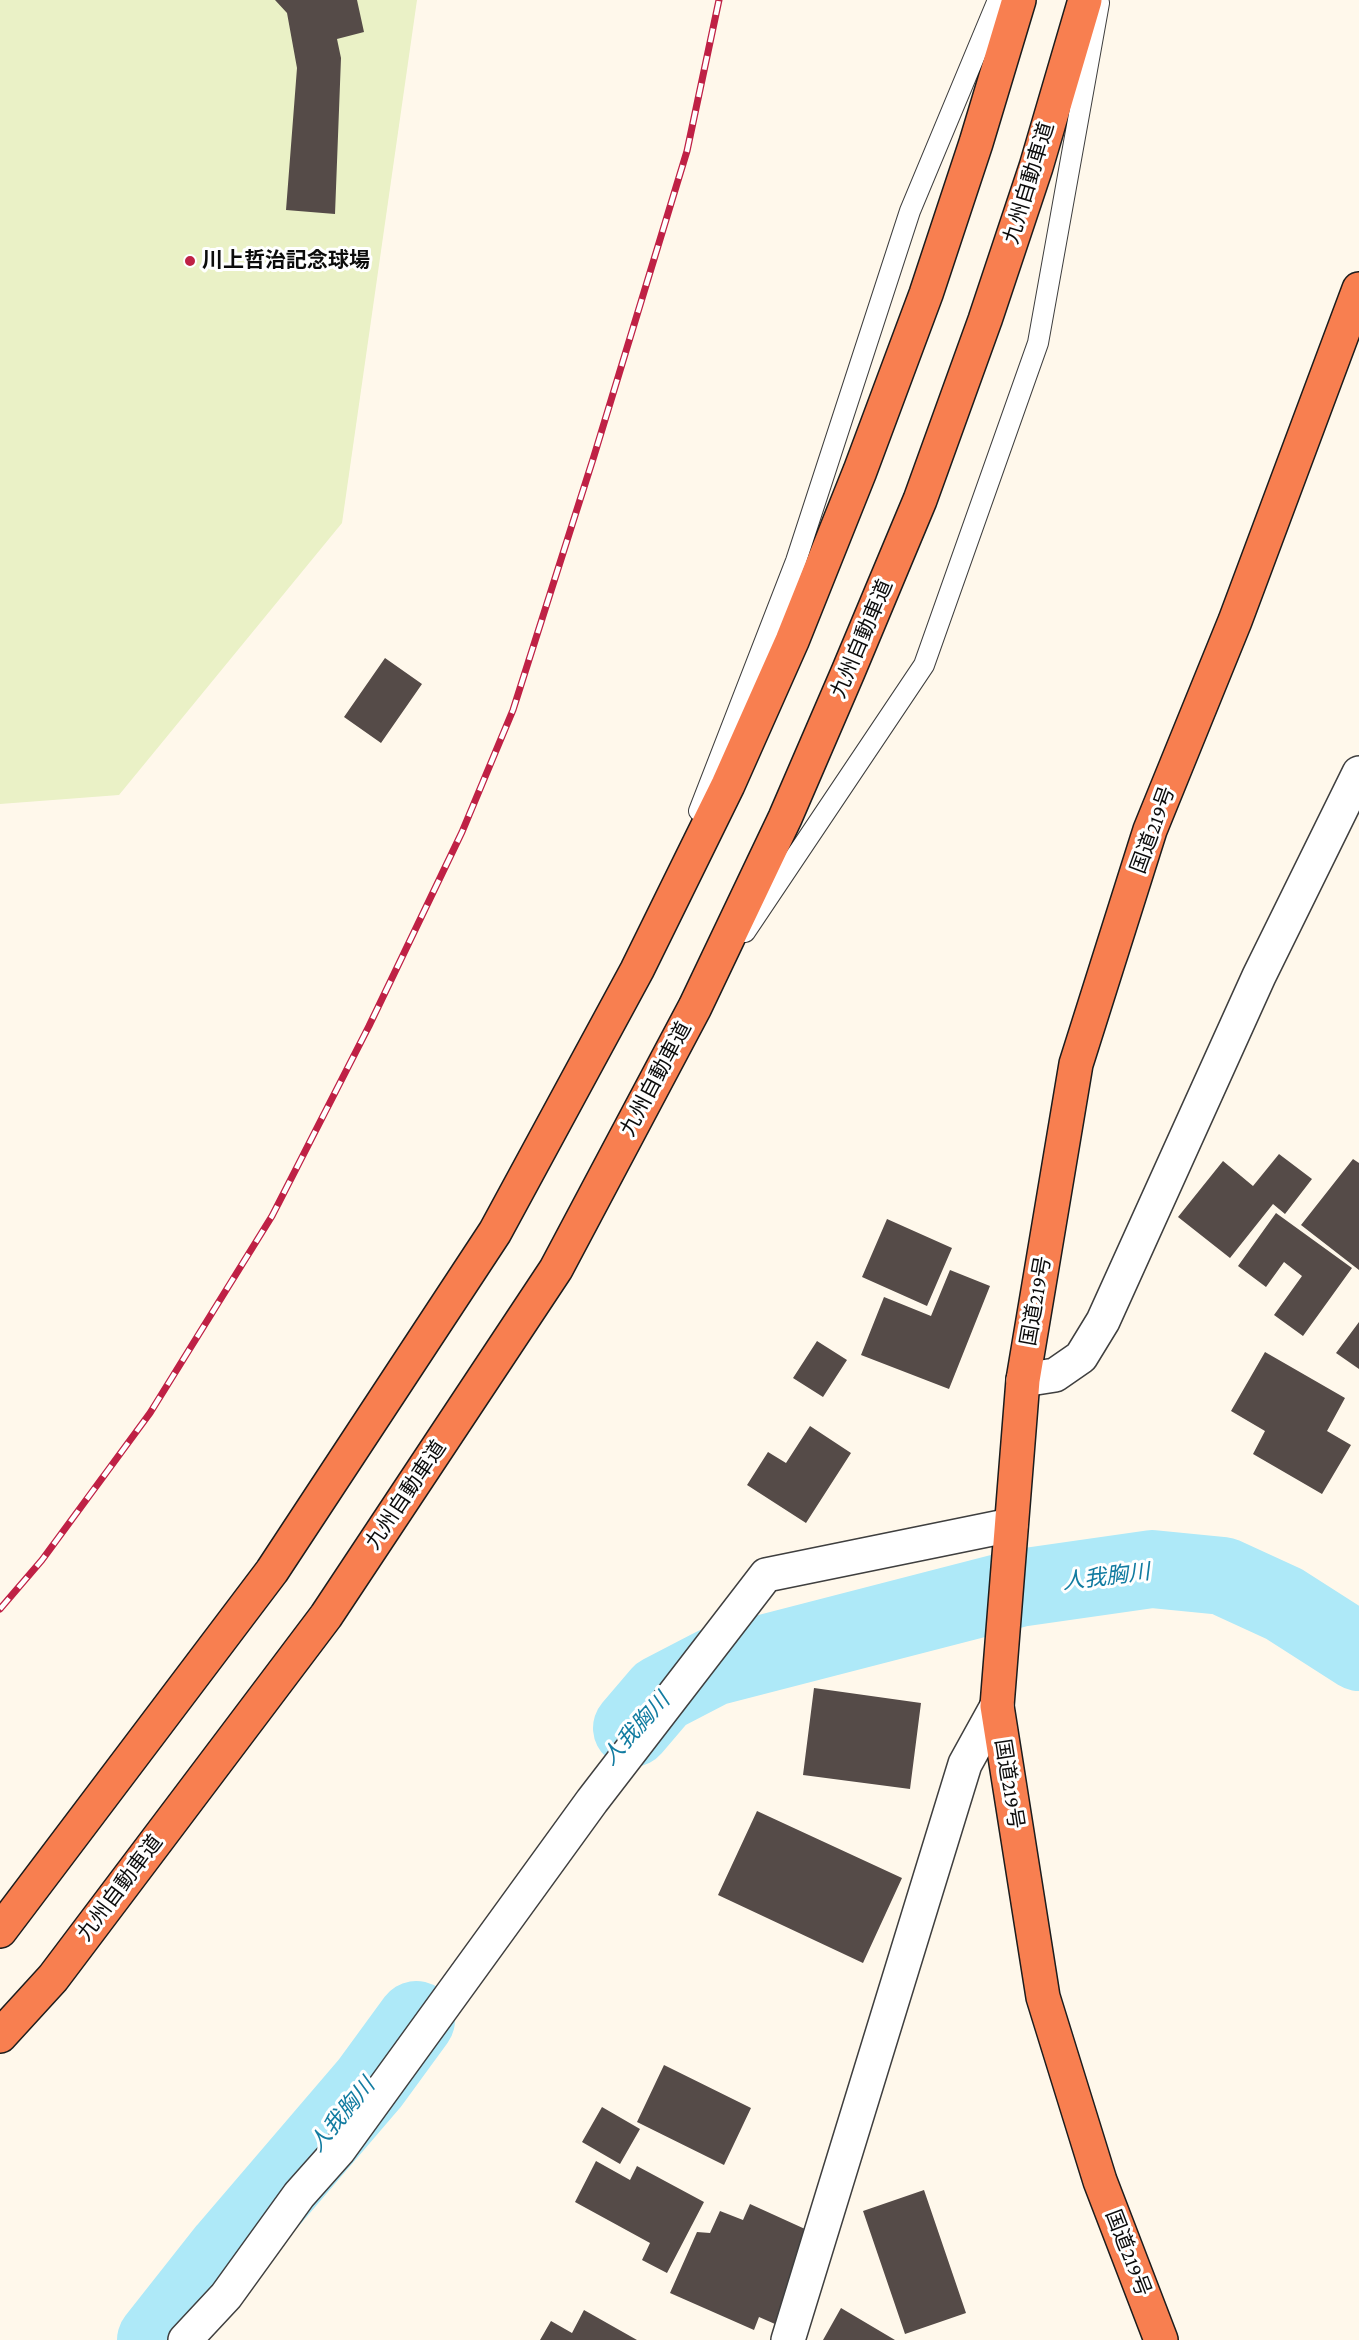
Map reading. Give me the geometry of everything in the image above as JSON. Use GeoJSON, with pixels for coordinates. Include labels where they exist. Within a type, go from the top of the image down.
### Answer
{"type":"FeatureCollection","features":[{"type":"Feature","properties":{"kind":"highway"},"geometry":{"type":"LineString","coordinates":[[0,1931],[279,1561],[495,1232],[637,970],[728,785],[792,641],[860,471],[926,294],[976,143],[1019,0]]}},
{"type":"Feature","properties":{"kind":"highway","name":"九州自動車道"},"geometry":{"type":"LineString","coordinates":[[0,2036],[53,1978],[326,1616],[556,1269],[694,1007],[785,818],[920,500],[985,320],[1036,167],[1085,0]]}},
{"type":"Feature","properties":{"kind":"highway","name":"国道219号"},"geometry":{"type":"LineString","coordinates":[[1161,2340],[1100,2181],[1043,1997],[997,1706],[1023,1380],[1076,1064],[1150,830],[1239,610],[1359,290]]}},
{"type":"Feature","properties":{"kind":"street"},"geometry":{"type":"LineString","coordinates":[[1023,1380],[1056,1375],[1081,1357],[1103,1321],[1259,976],[1359,773]]}},
{"type":"Feature","properties":{"kind":"street"},"geometry":{"type":"LineString","coordinates":[[185,2340],[226,2296],[299,2195],[339,2150],[592,1801],[766,1575],[1011,1525]]}},
{"type":"Feature","properties":{"kind":"street"},"geometry":{"type":"LineString","coordinates":[[788,2340],[965,1764],[997,1706]]}},
{"type":"Feature","properties":{"kind":"lane"},"geometry":{"type":"LineString","coordinates":[[637,970],[796,561],[910,211],[998,0]]}},
{"type":"Feature","properties":{"kind":"lane"},"geometry":{"type":"LineString","coordinates":[[694,1007],[924,665],[1038,343],[1099,0]]}},
{"type":"Feature","properties":{"kind":"green space","name":"川上哲治記念球場"},"geometry":{"type":"Polygon","coordinates":[[[0,0],[417,0],[342,523],[119,795],[0,804],[0,0]]]}},
{"type":"Feature","properties":{"kind":"building"},"geometry":{"type":"Polygon","coordinates":[[[275,0],[357,0],[364,32],[337,39],[341,58],[335,214],[286,210],[297,68],[287,13],[275,0]]]}},
{"type":"Feature","properties":{"kind":"building"},"geometry":{"type":"Polygon","coordinates":[[[385,658],[422,684],[381,743],[344,717],[385,658]]]}},
{"type":"Feature","properties":{"kind":"building"},"geometry":{"type":"Polygon","coordinates":[[[1279,1154],[1312,1179],[1285,1214],[1273,1204],[1230,1258],[1178,1217],[1223,1161],[1253,1186],[1279,1154]]]}},
{"type":"Feature","properties":{"kind":"building"},"geometry":{"type":"Polygon","coordinates":[[[1353,1159],[1359,1163],[1359,1270],[1301,1225],[1353,1159]]]}},
{"type":"Feature","properties":{"kind":"building"},"geometry":{"type":"Polygon","coordinates":[[[1276,1213],[1352,1268],[1303,1336],[1274,1315],[1302,1276],[1284,1262],[1266,1287],[1238,1266],[1276,1213]]]}},
{"type":"Feature","properties":{"kind":"building"},"geometry":{"type":"Polygon","coordinates":[[[887,1219],[952,1248],[927,1306],[862,1277],[887,1219]]]}},
{"type":"Feature","properties":{"kind":"building"},"geometry":{"type":"Polygon","coordinates":[[[950,1270],[990,1286],[949,1389],[861,1355],[884,1297],[931,1316],[950,1270]]]}},
{"type":"Feature","properties":{"kind":"building"},"geometry":{"type":"Polygon","coordinates":[[[1359,1322],[1359,1369],[1336,1353],[1359,1322]]]}},
{"type":"Feature","properties":{"kind":"building"},"geometry":{"type":"Polygon","coordinates":[[[817,1341],[847,1360],[823,1397],[793,1378],[817,1341]]]}},
{"type":"Feature","properties":{"kind":"building"},"geometry":{"type":"Polygon","coordinates":[[[1265,1352],[1345,1398],[1327,1431],[1351,1445],[1322,1494],[1253,1454],[1265,1431],[1231,1411],[1265,1352]]]}},
{"type":"Feature","properties":{"kind":"building"},"geometry":{"type":"Polygon","coordinates":[[[810,1426],[851,1453],[806,1523],[747,1485],[768,1452],[786,1463],[810,1426]]]}},
{"type":"Feature","properties":{"kind":"building"},"geometry":{"type":"Polygon","coordinates":[[[814,1688],[921,1703],[910,1789],[803,1775],[814,1688]]]}},
{"type":"Feature","properties":{"kind":"building"},"geometry":{"type":"Polygon","coordinates":[[[757,1811],[902,1878],[863,1963],[718,1895],[757,1811]]]}},
{"type":"Feature","properties":{"kind":"building"},"geometry":{"type":"Polygon","coordinates":[[[664,2065],[751,2108],[724,2165],[637,2122],[664,2065]]]}},
{"type":"Feature","properties":{"kind":"building"},"geometry":{"type":"Polygon","coordinates":[[[602,2107],[640,2129],[620,2164],[582,2142],[602,2107]]]}},
{"type":"Feature","properties":{"kind":"building"},"geometry":{"type":"Polygon","coordinates":[[[596,2161],[630,2180],[637,2166],[704,2202],[667,2273],[642,2260],[650,2243],[575,2202],[596,2161]]]}},
{"type":"Feature","properties":{"kind":"building"},"geometry":{"type":"Polygon","coordinates":[[[924,2190],[966,2313],[905,2334],[863,2211],[924,2190]]]}},
{"type":"Feature","properties":{"kind":"building"},"geometry":{"type":"Polygon","coordinates":[[[750,2204],[816,2234],[775,2324],[759,2317],[754,2330],[670,2293],[697,2232],[710,2233],[720,2211],[743,2220],[750,2204]]]}},
{"type":"Feature","properties":{"kind":"building"},"geometry":{"type":"Polygon","coordinates":[[[841,2308],[895,2340],[823,2340],[841,2308]]]}},
{"type":"Feature","properties":{"kind":"building"},"geometry":{"type":"Polygon","coordinates":[[[584,2310],[637,2340],[540,2340],[551,2321],[572,2333],[584,2310]]]}},
{"type":"Feature","properties":{"kind":"waterway","name":"人我胸川"},"geometry":{"type":"LineString","coordinates":[[632,1728],[661,1694],[713,1667],[1019,1588],[1152,1569],[1223,1576],[1284,1604],[1359,1652]]}},
{"type":"Feature","properties":{"kind":"waterway","name":"人我胸川"},"geometry":{"type":"LineString","coordinates":[[156,2340],[227,2250],[370,2083],[416,2020]]}},
{"type":"Feature","properties":{"kind":"railway"},"geometry":{"type":"LineString","coordinates":[[0,1609],[42,1560],[150,1413],[272,1216],[369,1026],[462,832],[513,710],[594,456],[687,151],[719,0]]}},
{"type":"Feature","properties":{"kind":"place","name":"川上哲治記念球場"},"geometry":{"type":"Point","coordinates":[190,261]}}]}
